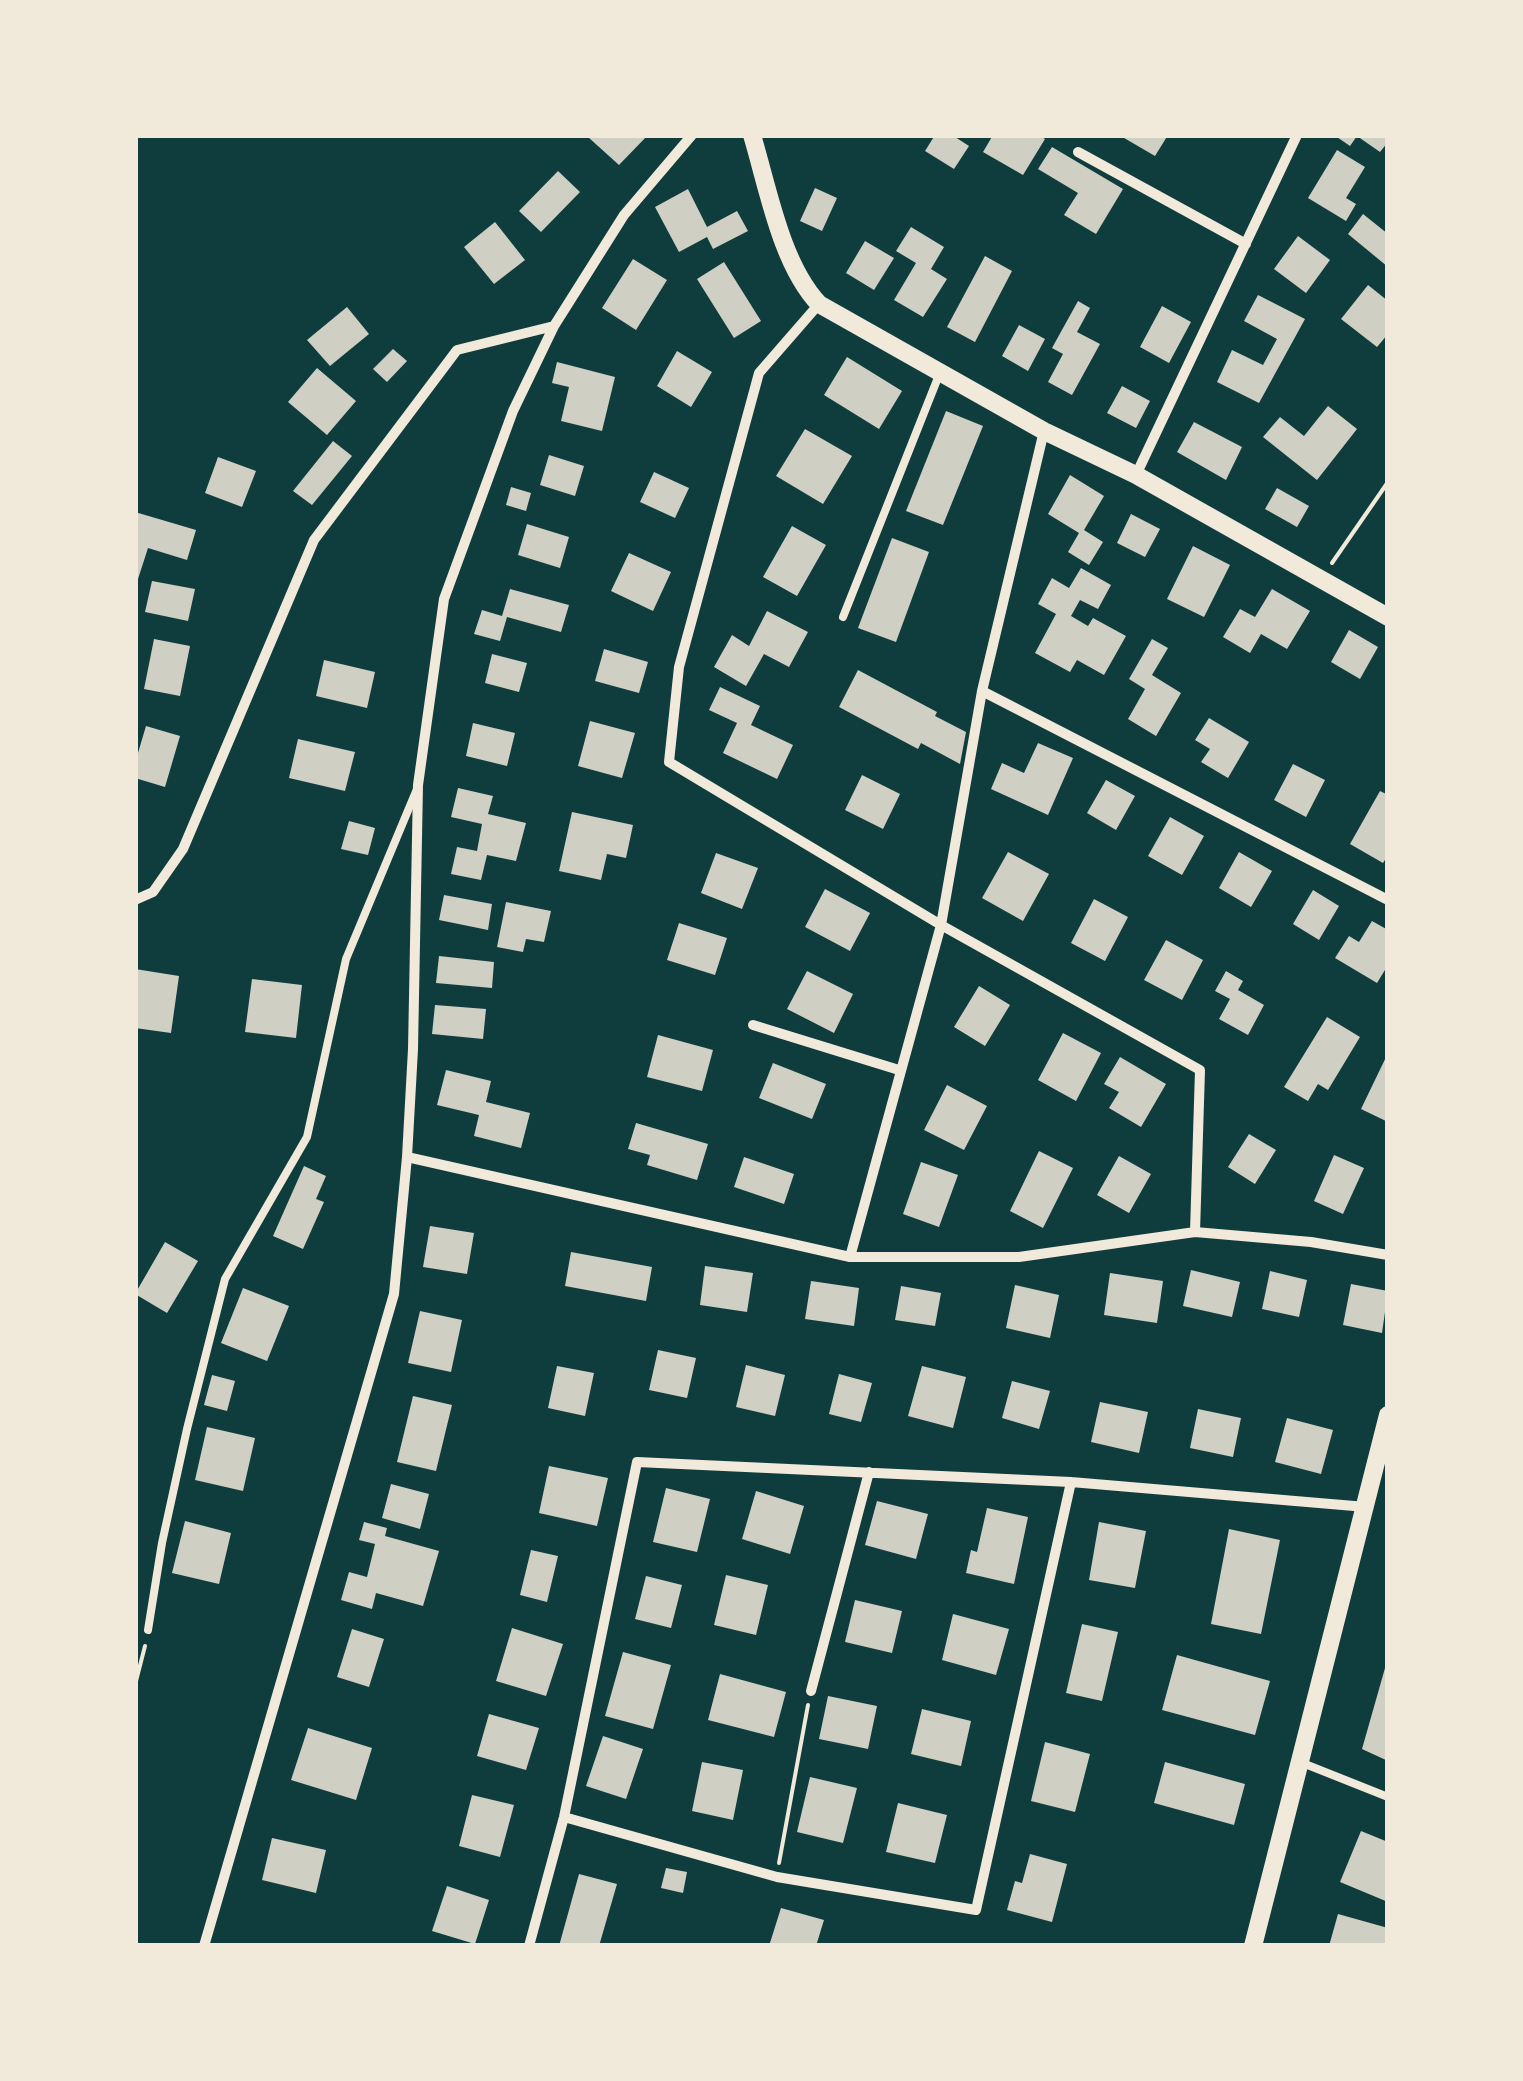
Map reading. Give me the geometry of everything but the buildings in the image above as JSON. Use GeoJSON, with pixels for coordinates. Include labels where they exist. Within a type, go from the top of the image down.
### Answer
{"type":"FeatureCollection","features":[{"type":"Feature","properties":{"kind":"street"},"geometry":{"type":"LineString","coordinates":[[204,1946],[394,1294],[413,1049],[418,785],[444,599],[513,411],[554,326],[624,215],[692,135]]}},
{"type":"Feature","properties":{"kind":"street"},"geometry":{"type":"LineString","coordinates":[[752,135],[794,268],[819,304],[1388,617]]}},
{"type":"Feature","properties":{"kind":"street"},"geometry":{"type":"LineString","coordinates":[[1136,475],[1297,135]]}},
{"type":"Feature","properties":{"kind":"street"},"geometry":{"type":"LineString","coordinates":[[1078,152],[1246,244]]}},
{"type":"Feature","properties":{"kind":"street"},"geometry":{"type":"LineString","coordinates":[[819,304],[760,373],[679,667],[669,762],[940,925],[1200,1070],[1195,1232]]}},
{"type":"Feature","properties":{"kind":"street"},"geometry":{"type":"LineString","coordinates":[[135,900],[152,892],[183,849],[314,540],[324,525],[457,350],[554,326]]}},
{"type":"Feature","properties":{"kind":"street"},"geometry":{"type":"LineString","coordinates":[[850,1257],[940,925],[982,692],[1044,431]]}},
{"type":"Feature","properties":{"kind":"street"},"geometry":{"type":"LineString","coordinates":[[982,692],[1388,900]]}},
{"type":"Feature","properties":{"kind":"street"},"geometry":{"type":"LineString","coordinates":[[754,1026],[899,1070]]}},
{"type":"Feature","properties":{"kind":"street"},"geometry":{"type":"LineString","coordinates":[[407,1157],[850,1257],[1018,1256],[1195,1232],[1311,1242],[1388,1255]]}},
{"type":"Feature","properties":{"kind":"street"},"geometry":{"type":"LineString","coordinates":[[1253,1946],[1367,1507],[1381,1477],[1388,1416]]}},
{"type":"Feature","properties":{"kind":"street"},"geometry":{"type":"LineString","coordinates":[[529,1946],[564,1817],[637,1462],[1071,1482],[1367,1507]]}},
{"type":"Feature","properties":{"kind":"street"},"geometry":{"type":"LineString","coordinates":[[810,1691],[869,1472]]}},
{"type":"Feature","properties":{"kind":"street"},"geometry":{"type":"LineString","coordinates":[[564,1817],[777,1878],[976,1910],[1071,1482]]}},
{"type":"Feature","properties":{"kind":"lane"},"geometry":{"type":"LineString","coordinates":[[843,617],[940,373]]}},
{"type":"Feature","properties":{"kind":"lane"},"geometry":{"type":"LineString","coordinates":[[148,1630],[162,1543],[225,1279],[307,1137],[346,959],[418,785]]}},
{"type":"Feature","properties":{"kind":"lane"},"geometry":{"type":"LineString","coordinates":[[1300,1762],[1388,1796]]}},
{"type":"Feature","properties":{"kind":"path"},"geometry":{"type":"LineString","coordinates":[[1320,579],[1388,482]]}},
{"type":"Feature","properties":{"kind":"path"},"geometry":{"type":"LineString","coordinates":[[135,1685],[148,1630]]}},
{"type":"Feature","properties":{"kind":"path"},"geometry":{"type":"LineString","coordinates":[[777,1878],[810,1691]]}}]}
